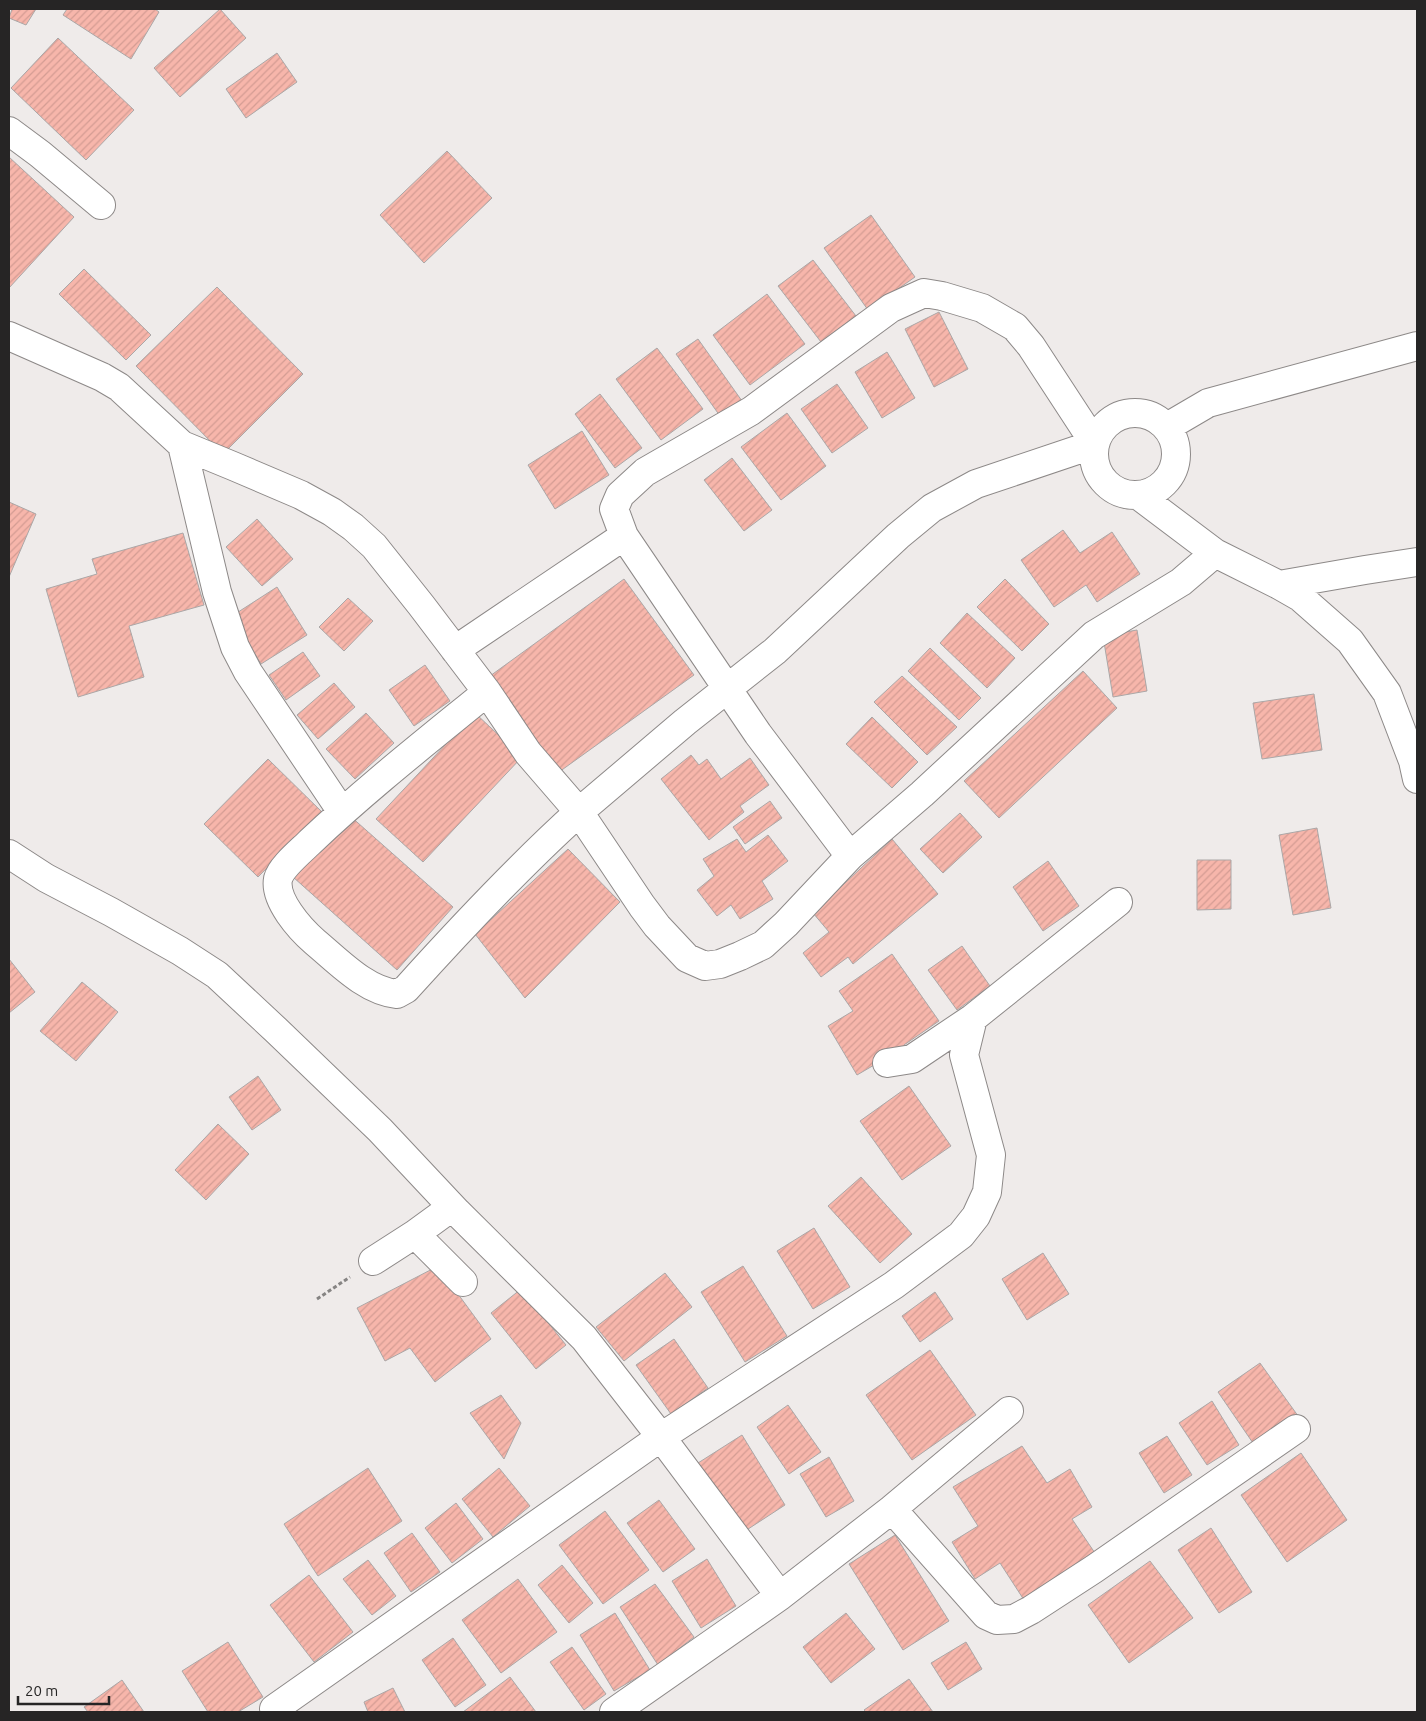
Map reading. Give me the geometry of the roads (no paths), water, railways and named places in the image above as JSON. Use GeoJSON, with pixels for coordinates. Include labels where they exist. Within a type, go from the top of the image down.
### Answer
{"type":"FeatureCollection","features":[{"type":"Feature","properties":{"kind":"street"},"geometry":{"type":"LineString","coordinates":[[9,130],[101,205]]}},
{"type":"Feature","properties":{"kind":"street"},"geometry":{"type":"LineString","coordinates":[[850,856],[758,734],[624,536],[614,509],[620,495],[645,472],[751,411],[891,308],[924,293],[942,296],[982,308],[1015,327],[1031,346],[1095,444]]}},
{"type":"Feature","properties":{"kind":"street"},"geometry":{"type":"LineString","coordinates":[[9,336],[102,377],[119,387],[182,445],[301,496],[332,512],[354,527],[374,546],[487,692],[528,752],[579,812],[622,879],[657,926],[687,958],[705,966],[720,964],[763,945],[786,924],[850,856],[922,794],[1094,635],[1181,582],[1215,553]]}},
{"type":"Feature","properties":{"kind":"street"},"geometry":{"type":"LineString","coordinates":[[1167,427],[1208,403],[1417,346]]}},
{"type":"Feature","properties":{"kind":"street"},"geometry":{"type":"LineString","coordinates":[[1132,413],[1145,414],[1157,419],[1167,427],[1174,438],[1177,451],[1176,464],[1171,476],[1162,486],[1138,496],[1126,494],[1114,489],[1104,481],[1097,470],[1094,457],[1095,444],[1100,432],[1108,423],[1120,416],[1132,413]]}},
{"type":"Feature","properties":{"kind":"street"},"geometry":{"type":"LineString","coordinates":[[487,692],[342,812],[290,861],[279,876],[277,889],[288,912],[309,936],[334,958],[378,990],[398,994],[406,989],[453,937],[549,839],[685,722],[774,651],[898,536],[932,508],[976,484],[1095,444]]}},
{"type":"Feature","properties":{"kind":"street"},"geometry":{"type":"LineString","coordinates":[[182,445],[218,592],[235,647],[248,672],[342,812]]}},
{"type":"Feature","properties":{"kind":"street"},"geometry":{"type":"LineString","coordinates":[[1138,496],[1215,553],[1300,597],[1350,641],[1387,693],[1413,761],[1417,779]]}},
{"type":"Feature","properties":{"kind":"street"},"geometry":{"type":"LineString","coordinates":[[454,650],[624,536]]}},
{"type":"Feature","properties":{"kind":"street"},"geometry":{"type":"LineString","coordinates":[[1279,585],[1417,562]]}},
{"type":"Feature","properties":{"kind":"street"},"geometry":{"type":"LineString","coordinates":[[9,854],[46,878],[180,951],[216,975],[373,1123],[452,1207],[584,1338],[780,1596]]}},
{"type":"Feature","properties":{"kind":"street"},"geometry":{"type":"LineString","coordinates":[[887,1064],[912,1059],[973,1018],[1118,902]]}},
{"type":"Feature","properties":{"kind":"street"},"geometry":{"type":"LineString","coordinates":[[274,1708],[661,1437],[894,1285],[961,1235],[976,1216],[987,1192],[991,1155],[964,1055],[973,1018]]}},
{"type":"Feature","properties":{"kind":"street"},"geometry":{"type":"LineString","coordinates":[[373,1261],[416,1234],[452,1207]]}},
{"type":"Feature","properties":{"kind":"street"},"geometry":{"type":"LineString","coordinates":[[416,1234],[464,1282]]}},
{"type":"Feature","properties":{"kind":"street"},"geometry":{"type":"LineString","coordinates":[[614,1712],[780,1596],[892,1509],[1009,1410]]}},
{"type":"Feature","properties":{"kind":"street"},"geometry":{"type":"LineString","coordinates":[[892,1509],[986,1615],[998,1620],[1014,1619],[1094,1569],[1296,1429]]}}]}
